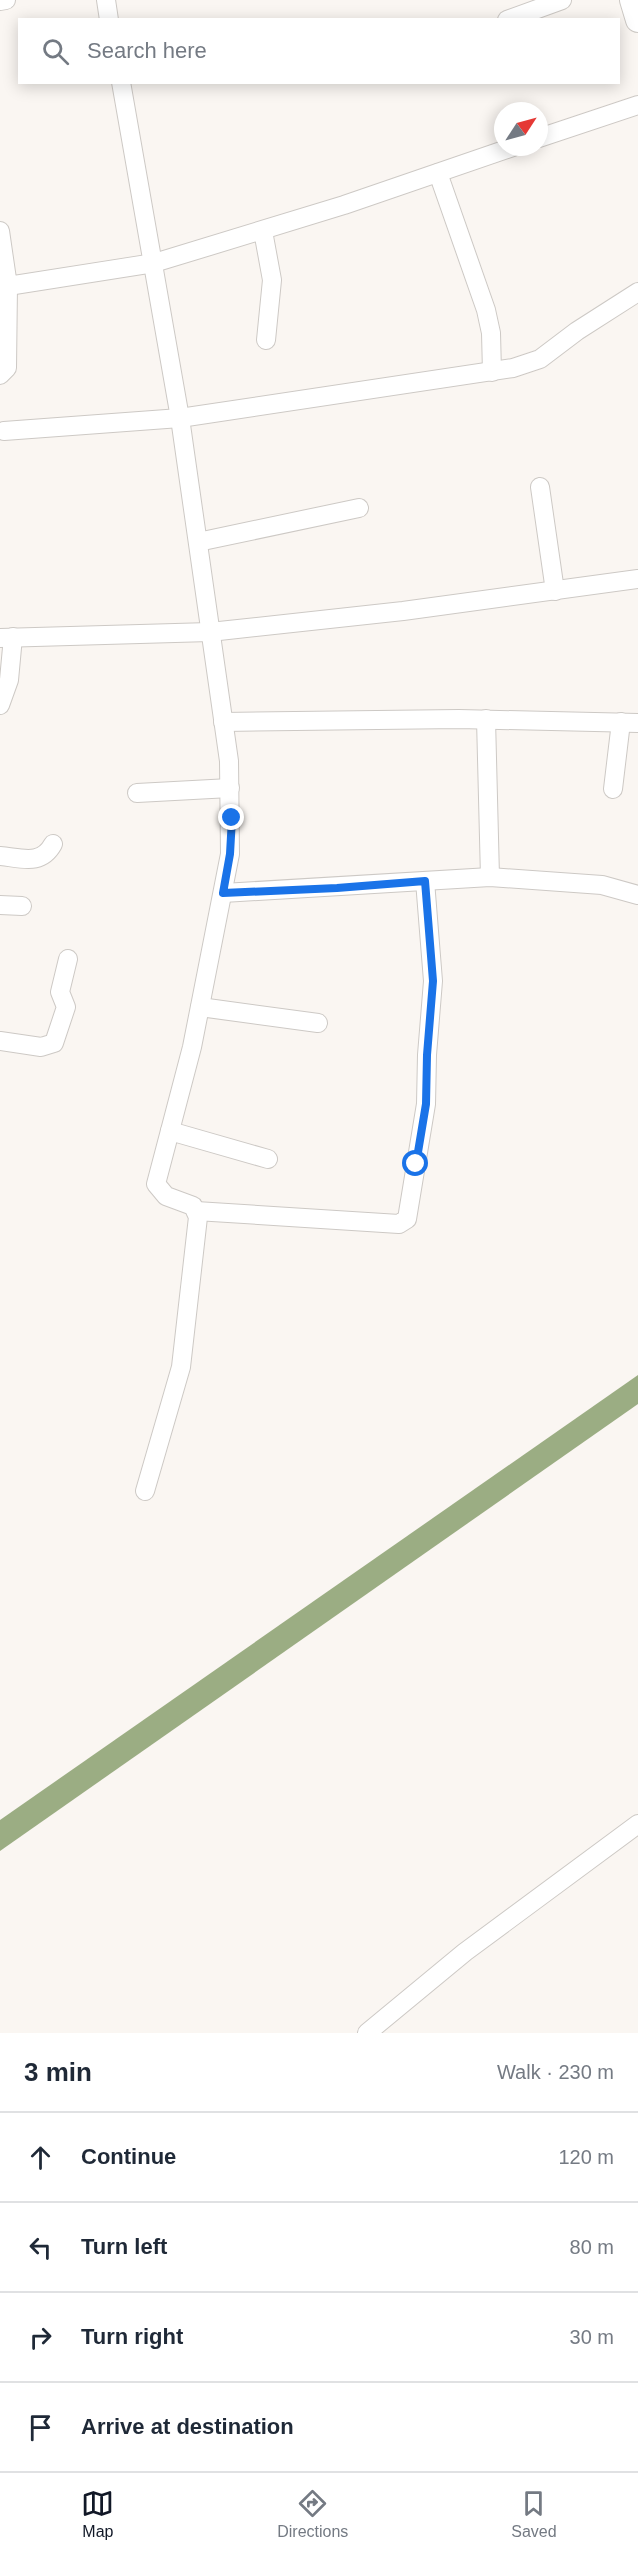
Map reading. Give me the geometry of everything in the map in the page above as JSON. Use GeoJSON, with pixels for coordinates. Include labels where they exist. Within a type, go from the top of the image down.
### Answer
{"type":"FeatureCollection","features":[{"type":"Feature","properties":{"kind":"street"},"geometry":{"type":"LineString","coordinates":[[0,1],[6,0]]}},
{"type":"Feature","properties":{"kind":"street"},"geometry":{"type":"LineString","coordinates":[[105,0],[109,18]]}},
{"type":"Feature","properties":{"kind":"street"},"geometry":{"type":"LineString","coordinates":[[512,18],[562,0]]}},
{"type":"Feature","properties":{"kind":"street"},"geometry":{"type":"LineString","coordinates":[[632,0],[638,20]]}},
{"type":"Feature","properties":{"kind":"street"},"geometry":{"type":"LineString","coordinates":[[121,84],[180,418],[223,722],[230,788],[230,854],[223,893],[200,1007],[156,1184],[166,1196],[193,1206],[198,1217],[181,1367],[145,1491]]}},
{"type":"Feature","properties":{"kind":"street"},"geometry":{"type":"LineString","coordinates":[[548,135],[638,105]]}},
{"type":"Feature","properties":{"kind":"street"},"geometry":{"type":"LineString","coordinates":[[8,286],[154,263],[263,231],[494,154]]}},
{"type":"Feature","properties":{"kind":"street"},"geometry":{"type":"LineString","coordinates":[[438,173],[486,310],[491,333],[492,372]]}},
{"type":"Feature","properties":{"kind":"street"},"geometry":{"type":"LineString","coordinates":[[0,231],[8,286],[6,368],[0,375]]}},
{"type":"Feature","properties":{"kind":"street"},"geometry":{"type":"LineString","coordinates":[[263,231],[272,280],[266,340]]}},
{"type":"Feature","properties":{"kind":"street"},"geometry":{"type":"LineString","coordinates":[[4,430],[180,418],[528,365],[638,292]]}},
{"type":"Feature","properties":{"kind":"street"},"geometry":{"type":"LineString","coordinates":[[540,487],[555,591]]}},
{"type":"Feature","properties":{"kind":"street"},"geometry":{"type":"LineString","coordinates":[[198,542],[359,508]]}},
{"type":"Feature","properties":{"kind":"street"},"geometry":{"type":"LineString","coordinates":[[0,705],[9,680],[6,638],[210,632],[403,612],[638,579]]}},
{"type":"Feature","properties":{"kind":"street"},"geometry":{"type":"LineString","coordinates":[[223,722],[486,719],[629,722],[613,789]]}},
{"type":"Feature","properties":{"kind":"street"},"geometry":{"type":"LineString","coordinates":[[486,719],[490,877]]}},
{"type":"Feature","properties":{"kind":"street"},"geometry":{"type":"LineString","coordinates":[[137,793],[230,788]]}},
{"type":"Feature","properties":{"kind":"street"},"geometry":{"type":"LineString","coordinates":[[0,856],[38,859],[47,855],[53,844]]}},
{"type":"Feature","properties":{"kind":"street"},"geometry":{"type":"LineString","coordinates":[[223,893],[337,888],[490,877],[602,885],[638,895]]}},
{"type":"Feature","properties":{"kind":"street"},"geometry":{"type":"LineString","coordinates":[[196,1210],[399,1224],[407,1219],[426,1104],[433,981],[425,881]]}},
{"type":"Feature","properties":{"kind":"street"},"geometry":{"type":"LineString","coordinates":[[0,905],[22,906]]}},
{"type":"Feature","properties":{"kind":"street"},"geometry":{"type":"LineString","coordinates":[[0,1041],[41,1047],[54,1043],[66,1007],[60,992],[68,959]]}},
{"type":"Feature","properties":{"kind":"street"},"geometry":{"type":"LineString","coordinates":[[200,1007],[318,1023]]}},
{"type":"Feature","properties":{"kind":"street"},"geometry":{"type":"LineString","coordinates":[[170,1131],[268,1160]]}},
{"type":"Feature","properties":{"kind":"street"},"geometry":{"type":"LineString","coordinates":[[367,2033],[465,1952],[638,1824]]}},
{"type":"Feature","properties":{"kind":"shaded area"},"geometry":{"type":"Polygon","coordinates":[[[638,1375],[638,1404],[0,1851],[0,1820],[638,1375]]]}},
{"type":"Feature","properties":{"kind":"route"},"geometry":{"type":"LineString","coordinates":[[232,818],[230,854],[223,893],[425,881],[432,938],[433,981],[426,1104],[416,1164]]}}]}
